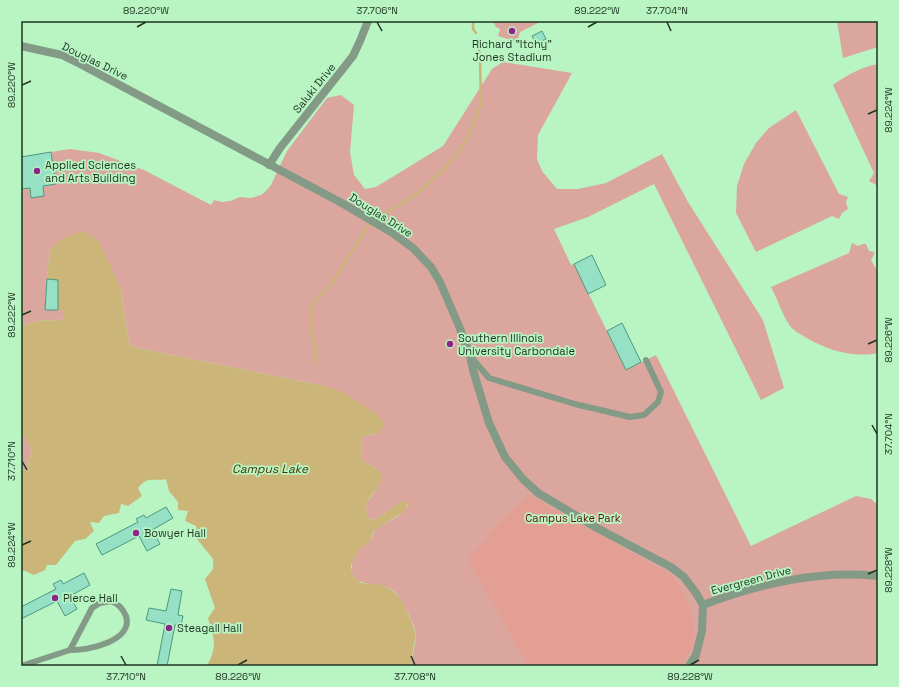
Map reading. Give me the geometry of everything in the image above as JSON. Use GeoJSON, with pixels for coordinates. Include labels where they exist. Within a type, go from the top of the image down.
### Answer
{"type":"FeatureCollection","features":[{"type":"Feature","properties":{"kind":"street","name":"Saluki Drive"},"geometry":{"type":"LineString","coordinates":[[270,165],[290,136],[353,56],[368,21]]}},
{"type":"Feature","properties":{"kind":"street","name":"Douglas Drive"},"geometry":{"type":"LineString","coordinates":[[21,46],[62,55],[340,202],[391,232],[413,248],[431,267],[440,282],[470,356],[492,430],[505,457],[526,483],[538,493],[597,528],[671,567],[684,577],[703,605]]}},
{"type":"Feature","properties":{"kind":"street"},"geometry":{"type":"LineString","coordinates":[[470,356],[489,378],[575,404],[630,416],[644,415],[658,402],[661,392],[646,360]]}},
{"type":"Feature","properties":{"kind":"street","name":"Evergreen Drive"},"geometry":{"type":"LineString","coordinates":[[703,605],[762,586],[800,578],[831,575],[878,576]]}},
{"type":"Feature","properties":{"kind":"street"},"geometry":{"type":"LineString","coordinates":[[21,666],[70,650],[86,650],[118,637],[124,632],[127,623],[126,614],[119,605],[111,601],[96,605],[90,612],[70,650]]}},
{"type":"Feature","properties":{"kind":"street"},"geometry":{"type":"LineString","coordinates":[[689,666],[696,655],[702,631],[703,605]]}},
{"type":"Feature","properties":{"kind":"green space","name":"Richard \"Itchy\" Jones Stadium"},"geometry":{"type":"Polygon","coordinates":[[[493,21],[542,21],[520,32],[517,42],[498,36],[500,29],[496,27],[493,21]]]}},
{"type":"Feature","properties":{"kind":"green space"},"geometry":{"type":"Polygon","coordinates":[[[837,21],[878,21],[878,47],[843,58],[837,21]]]}},
{"type":"Feature","properties":{"kind":"green space","name":"Campus Lake Park"},"geometry":{"type":"Polygon","coordinates":[[[503,62],[572,73],[538,135],[537,159],[542,171],[557,189],[578,189],[606,183],[662,154],[688,202],[763,320],[784,388],[761,400],[654,184],[588,217],[554,229],[571,265],[574,264],[626,370],[656,355],[751,546],[856,496],[871,499],[878,505],[878,666],[410,666],[416,636],[413,625],[403,603],[391,589],[360,581],[355,578],[352,573],[353,561],[356,553],[370,540],[376,529],[400,515],[407,507],[408,503],[391,508],[374,520],[369,519],[365,510],[368,501],[380,484],[376,468],[366,464],[361,459],[362,438],[367,435],[378,434],[325,386],[137,348],[129,344],[121,291],[50,250],[45,310],[64,310],[63,319],[51,321],[44,320],[21,325],[21,190],[56,184],[51,152],[70,149],[99,153],[144,170],[211,205],[214,200],[222,202],[240,197],[251,198],[261,195],[271,185],[287,151],[327,98],[341,95],[354,105],[350,152],[354,175],[365,189],[376,187],[443,146],[492,69],[503,62]]]}},
{"type":"Feature","properties":{"kind":"green space"},"geometry":{"type":"Polygon","coordinates":[[[878,64],[878,186],[869,181],[874,173],[833,85],[854,72],[878,64]]]}},
{"type":"Feature","properties":{"kind":"green space"},"geometry":{"type":"Polygon","coordinates":[[[796,110],[839,194],[848,197],[846,202],[848,209],[842,213],[839,219],[832,216],[756,252],[736,213],[737,186],[744,164],[756,143],[769,128],[796,110]]]}},
{"type":"Feature","properties":{"kind":"green space"},"geometry":{"type":"Polygon","coordinates":[[[852,243],[858,246],[866,244],[869,251],[875,252],[871,260],[878,272],[878,353],[849,354],[840,352],[822,346],[801,335],[787,322],[771,287],[849,253],[852,243]]]}},
{"type":"Feature","properties":{"kind":"green space"},"geometry":{"type":"Polygon","coordinates":[[[21,435],[27,438],[32,452],[29,458],[28,471],[21,469],[21,435]]]}},
{"type":"Feature","properties":{"kind":"shaded area"},"geometry":{"type":"Polygon","coordinates":[[[529,495],[673,576],[690,609],[694,632],[688,655],[680,666],[528,666],[468,559],[499,523],[529,495]]]}},
{"type":"Feature","properties":{"kind":"water","name":"Campus Lake"},"geometry":{"type":"Polygon","coordinates":[[[82,231],[98,240],[114,273],[121,291],[129,344],[137,348],[325,386],[344,393],[375,413],[385,424],[378,434],[367,435],[362,438],[361,459],[379,471],[382,479],[381,483],[368,501],[365,510],[369,519],[374,520],[406,500],[408,503],[405,511],[373,532],[370,542],[361,547],[351,566],[353,576],[361,583],[383,585],[392,590],[402,600],[416,635],[410,666],[207,666],[214,647],[208,618],[215,608],[205,579],[213,569],[213,559],[197,539],[196,526],[185,521],[188,511],[178,510],[178,502],[169,491],[166,479],[148,480],[138,488],[142,496],[128,506],[121,504],[119,513],[104,516],[99,523],[90,522],[94,531],[85,539],[75,541],[56,565],[47,565],[45,570],[34,575],[21,571],[21,469],[28,471],[29,458],[32,452],[27,439],[21,435],[21,325],[44,320],[51,321],[63,319],[63,310],[45,310],[50,250],[60,240],[82,231]]]}},
{"type":"Feature","properties":{"kind":"building"},"geometry":{"type":"Polygon","coordinates":[[[542,31],[546,39],[536,44],[532,36],[542,31]]]}},
{"type":"Feature","properties":{"kind":"building","name":"Applied Sciences and Arts Building"},"geometry":{"type":"Polygon","coordinates":[[[51,152],[56,184],[43,186],[44,196],[31,198],[30,188],[21,189],[21,157],[51,152]]]}},
{"type":"Feature","properties":{"kind":"building"},"geometry":{"type":"Polygon","coordinates":[[[592,255],[606,285],[588,294],[574,264],[592,255]]]}},
{"type":"Feature","properties":{"kind":"building"},"geometry":{"type":"Polygon","coordinates":[[[47,279],[58,280],[58,310],[45,310],[47,279]]]}},
{"type":"Feature","properties":{"kind":"building"},"geometry":{"type":"Polygon","coordinates":[[[622,323],[641,362],[626,370],[607,331],[622,323]]]}},
{"type":"Feature","properties":{"kind":"building","name":"Bowyer Hall"},"geometry":{"type":"Polygon","coordinates":[[[166,507],[173,518],[152,530],[160,544],[147,551],[139,536],[102,555],[96,544],[138,522],[136,519],[144,515],[146,518],[166,507]]]}},
{"type":"Feature","properties":{"kind":"building","name":"Pierce Hall"},"geometry":{"type":"Polygon","coordinates":[[[84,573],[90,585],[70,596],[77,609],[65,616],[57,601],[21,619],[21,607],[56,589],[53,584],[61,580],[63,584],[84,573]]]}},
{"type":"Feature","properties":{"kind":"building","name":"Steagall Hall"},"geometry":{"type":"Polygon","coordinates":[[[171,589],[182,591],[178,615],[183,616],[181,626],[175,625],[167,666],[157,666],[165,624],[146,620],[149,608],[166,611],[171,589]]]}},
{"type":"Feature","properties":{"kind":"waterway"},"geometry":{"type":"LineString","coordinates":[[473,21],[473,29],[476,33]]}},
{"type":"Feature","properties":{"kind":"waterway"},"geometry":{"type":"LineString","coordinates":[[377,218],[414,196],[444,169],[466,142],[481,104],[480,57],[477,40]]}},
{"type":"Feature","properties":{"kind":"waterway"},"geometry":{"type":"LineString","coordinates":[[314,363],[316,352],[311,329],[311,306],[331,285],[369,224]]}},
{"type":"Feature","properties":{"kind":"place","name":"Richard \"Itchy\" Jones Stadium"},"geometry":{"type":"Point","coordinates":[512,31]}},
{"type":"Feature","properties":{"kind":"place","name":"Applied Sciences and Arts Building"},"geometry":{"type":"Point","coordinates":[37,171]}},
{"type":"Feature","properties":{"kind":"place","name":"Southern Illinois University Carbondale"},"geometry":{"type":"Point","coordinates":[450,344]}},
{"type":"Feature","properties":{"kind":"place","name":"Bowyer Hall"},"geometry":{"type":"Point","coordinates":[136,533]}},
{"type":"Feature","properties":{"kind":"place","name":"Pierce Hall"},"geometry":{"type":"Point","coordinates":[55,598]}},
{"type":"Feature","properties":{"kind":"place","name":"Steagall Hall"},"geometry":{"type":"Point","coordinates":[169,628]}}]}
